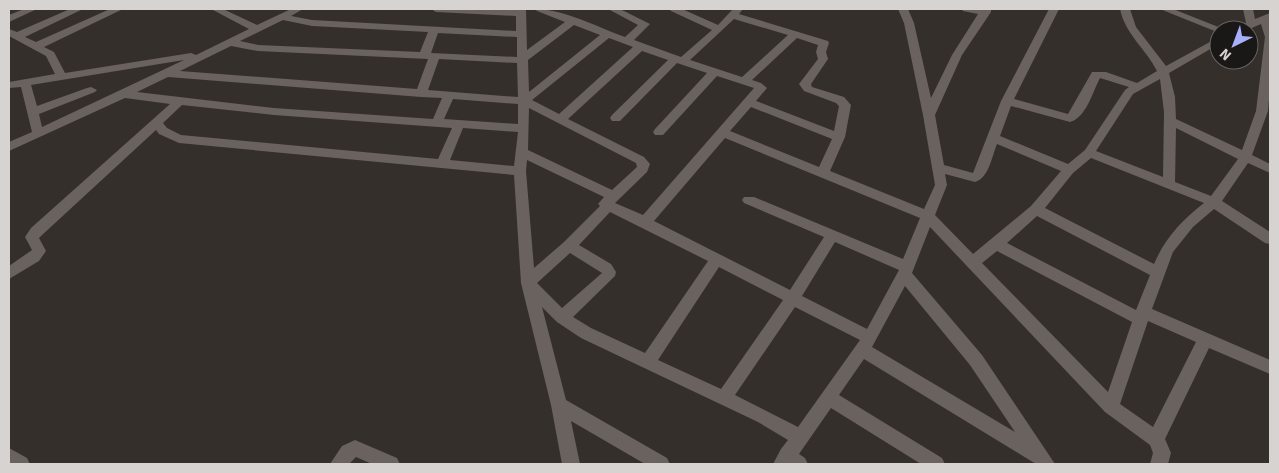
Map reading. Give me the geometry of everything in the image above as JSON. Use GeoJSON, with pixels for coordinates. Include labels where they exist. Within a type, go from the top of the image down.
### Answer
{"type":"FeatureCollection","features":[{"type":"Feature","properties":{"kind":"street"},"geometry":{"type":"LineString","coordinates":[[9,19],[32,9]]}},
{"type":"Feature","properties":{"kind":"street"},"geometry":{"type":"LineString","coordinates":[[13,34],[78,9]]}},
{"type":"Feature","properties":{"kind":"street"},"geometry":{"type":"LineString","coordinates":[[37,46],[118,9]]}},
{"type":"Feature","properties":{"kind":"street"},"geometry":{"type":"LineString","coordinates":[[216,9],[257,29]]}},
{"type":"Feature","properties":{"kind":"street"},"geometry":{"type":"LineString","coordinates":[[9,146],[124,94],[298,9]]}},
{"type":"Feature","properties":{"kind":"street"},"geometry":{"type":"LineString","coordinates":[[436,9],[520,11],[524,101],[524,128],[520,172],[528,282],[559,404],[571,464]]}},
{"type":"Feature","properties":{"kind":"street"},"geometry":{"type":"LineString","coordinates":[[540,9],[761,88],[645,222]]}},
{"type":"Feature","properties":{"kind":"street"},"geometry":{"type":"LineString","coordinates":[[613,9],[645,24],[627,41]]}},
{"type":"Feature","properties":{"kind":"street"},"geometry":{"type":"LineString","coordinates":[[674,9],[719,30]]}},
{"type":"Feature","properties":{"kind":"street"},"geometry":{"type":"LineString","coordinates":[[790,461],[800,438],[866,343],[906,270],[941,185],[929,115],[909,24],[903,9]]}},
{"type":"Feature","properties":{"kind":"street"},"geometry":{"type":"LineString","coordinates":[[929,115],[957,56],[986,11],[966,9]]}},
{"type":"Feature","properties":{"kind":"street"},"geometry":{"type":"LineString","coordinates":[[937,167],[975,178],[979,175],[1007,101],[1054,9]]}},
{"type":"Feature","properties":{"kind":"street"},"geometry":{"type":"LineString","coordinates":[[1125,9],[1130,27],[1163,71],[1169,87],[1169,185]]}},
{"type":"Feature","properties":{"kind":"street"},"geometry":{"type":"LineString","coordinates":[[1165,9],[1209,26]]}},
{"type":"Feature","properties":{"kind":"street"},"geometry":{"type":"LineString","coordinates":[[616,118],[679,60],[719,30],[735,11],[824,43],[823,59],[805,84],[808,89],[840,100],[845,105],[839,137],[823,173]]}},
{"type":"Feature","properties":{"kind":"street"},"geometry":{"type":"LineString","coordinates":[[284,16],[288,19],[312,23],[521,34]]}},
{"type":"Feature","properties":{"kind":"street"},"geometry":{"type":"LineString","coordinates":[[1111,407],[1167,250],[1188,223],[1214,202],[1245,158],[1262,110],[1270,50],[1267,18]]}},
{"type":"Feature","properties":{"kind":"street"},"geometry":{"type":"LineString","coordinates":[[228,42],[258,48],[521,60],[574,20]]}},
{"type":"Feature","properties":{"kind":"street"},"geometry":{"type":"LineString","coordinates":[[421,93],[434,30]]}},
{"type":"Feature","properties":{"kind":"street"},"geometry":{"type":"LineString","coordinates":[[13,34],[50,54],[60,76]]}},
{"type":"Feature","properties":{"kind":"street"},"geometry":{"type":"LineString","coordinates":[[524,101],[608,34]]}},
{"type":"Feature","properties":{"kind":"street"},"geometry":{"type":"LineString","coordinates":[[744,81],[796,34]]}},
{"type":"Feature","properties":{"kind":"street"},"geometry":{"type":"LineString","coordinates":[[560,120],[641,46]]}},
{"type":"Feature","properties":{"kind":"street"},"geometry":{"type":"LineString","coordinates":[[973,262],[1036,209],[1070,170],[1089,153],[1129,92],[1209,46]]}},
{"type":"Feature","properties":{"kind":"street"},"geometry":{"type":"LineString","coordinates":[[9,85],[205,53]]}},
{"type":"Feature","properties":{"kind":"street"},"geometry":{"type":"LineString","coordinates":[[659,132],[715,71]]}},
{"type":"Feature","properties":{"kind":"street"},"geometry":{"type":"LineString","coordinates":[[78,73],[101,104]]}},
{"type":"Feature","properties":{"kind":"street"},"geometry":{"type":"LineString","coordinates":[[165,73],[524,101],[640,160],[644,164],[643,169],[570,246],[528,282]]}},
{"type":"Feature","properties":{"kind":"street"},"geometry":{"type":"LineString","coordinates":[[1007,101],[1070,118],[1075,115],[1096,74],[1106,74],[1138,87]]}},
{"type":"Feature","properties":{"kind":"street"},"geometry":{"type":"LineString","coordinates":[[25,82],[38,133]]}},
{"type":"Feature","properties":{"kind":"street"},"geometry":{"type":"LineString","coordinates":[[33,112],[91,90]]}},
{"type":"Feature","properties":{"kind":"street"},"geometry":{"type":"LineString","coordinates":[[124,94],[179,102],[308,115],[524,128]]}},
{"type":"Feature","properties":{"kind":"street"},"geometry":{"type":"LineString","coordinates":[[438,123],[449,96]]}},
{"type":"Feature","properties":{"kind":"street"},"geometry":{"type":"LineString","coordinates":[[9,272],[34,257],[39,251],[32,237],[36,232],[179,102]]}},
{"type":"Feature","properties":{"kind":"street"},"geometry":{"type":"LineString","coordinates":[[748,102],[839,137]]}},
{"type":"Feature","properties":{"kind":"street"},"geometry":{"type":"LineString","coordinates":[[1169,120],[1270,169]]}},
{"type":"Feature","properties":{"kind":"street"},"geometry":{"type":"LineString","coordinates":[[157,123],[163,131],[180,139],[443,163],[520,172]]}},
{"type":"Feature","properties":{"kind":"street"},"geometry":{"type":"LineString","coordinates":[[443,163],[459,124]]}},
{"type":"Feature","properties":{"kind":"street"},"geometry":{"type":"LineString","coordinates":[[722,132],[928,216],[1111,407],[1156,439],[1162,453],[1159,464]]}},
{"type":"Feature","properties":{"kind":"street"},"geometry":{"type":"LineString","coordinates":[[992,137],[1070,170]]}},
{"type":"Feature","properties":{"kind":"street"},"geometry":{"type":"LineString","coordinates":[[522,152],[645,222],[793,298],[866,343],[1044,461]]}},
{"type":"Feature","properties":{"kind":"street"},"geometry":{"type":"LineString","coordinates":[[1089,153],[1214,202],[1270,238]]}},
{"type":"Feature","properties":{"kind":"street"},"geometry":{"type":"LineString","coordinates":[[749,200],[906,270],[976,360],[1044,461]]}},
{"type":"Feature","properties":{"kind":"street"},"geometry":{"type":"LineString","coordinates":[[1036,209],[1159,273]]}},
{"type":"Feature","properties":{"kind":"street"},"geometry":{"type":"LineString","coordinates":[[724,398],[793,298],[832,236]]}},
{"type":"Feature","properties":{"kind":"street"},"geometry":{"type":"LineString","coordinates":[[996,244],[1142,316],[1270,366]]}},
{"type":"Feature","properties":{"kind":"street"},"geometry":{"type":"LineString","coordinates":[[562,318],[609,272],[606,268],[570,246]]}},
{"type":"Feature","properties":{"kind":"street"},"geometry":{"type":"LineString","coordinates":[[648,362],[717,259]]}},
{"type":"Feature","properties":{"kind":"street"},"geometry":{"type":"LineString","coordinates":[[528,282],[562,318],[586,333],[764,417],[800,438]]}},
{"type":"Feature","properties":{"kind":"street"},"geometry":{"type":"LineString","coordinates":[[1156,439],[1205,339]]}},
{"type":"Feature","properties":{"kind":"street"},"geometry":{"type":"LineString","coordinates":[[828,398],[936,464]]}},
{"type":"Feature","properties":{"kind":"street"},"geometry":{"type":"LineString","coordinates":[[559,404],[661,464]]}},
{"type":"Feature","properties":{"kind":"street"},"geometry":{"type":"LineString","coordinates":[[338,464],[348,452],[355,448],[391,464]]}},
{"type":"Feature","properties":{"kind":"street"},"geometry":{"type":"LineString","coordinates":[[9,456],[21,464]]}}]}
